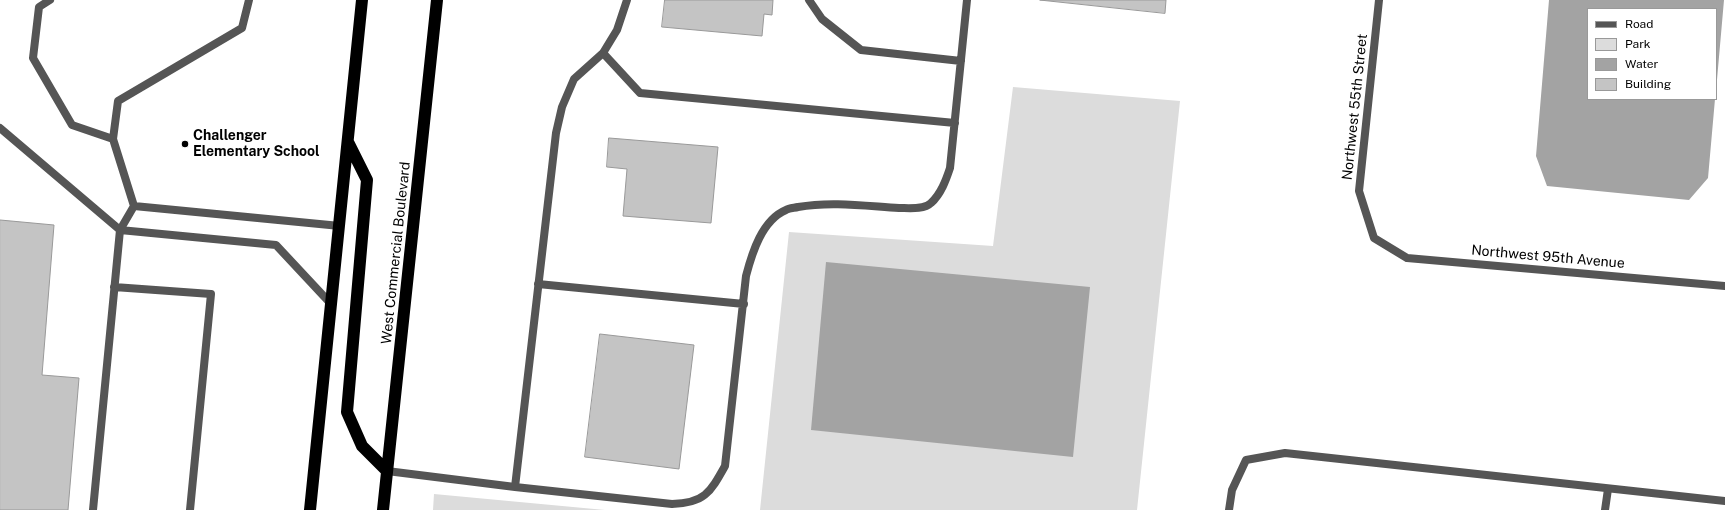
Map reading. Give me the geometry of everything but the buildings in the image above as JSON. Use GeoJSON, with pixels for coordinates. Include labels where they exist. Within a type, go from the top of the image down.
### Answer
{"type":"FeatureCollection","features":[{"type":"Feature","properties":{"kind":"highway"},"geometry":{"type":"LineString","coordinates":[[310,510],[362,0]]}},
{"type":"Feature","properties":{"kind":"highway","name":"West Commercial Boulevard"},"geometry":{"type":"LineString","coordinates":[[383,510],[437,0]]}},
{"type":"Feature","properties":{"kind":"highway"},"geometry":{"type":"LineString","coordinates":[[348,142],[367,180],[347,412],[362,446],[387,471]]}},
{"type":"Feature","properties":{"kind":"street"},"geometry":{"type":"LineString","coordinates":[[50,0],[39,7],[33,58],[72,125],[113,140]]}},
{"type":"Feature","properties":{"kind":"street"},"geometry":{"type":"LineString","coordinates":[[93,510],[120,230],[134,206],[113,140],[118,101],[242,28],[249,0]]}},
{"type":"Feature","properties":{"kind":"street"},"geometry":{"type":"LineString","coordinates":[[515,487],[556,133],[562,106],[574,79],[603,53],[617,30],[627,0]]}},
{"type":"Feature","properties":{"kind":"street"},"geometry":{"type":"LineString","coordinates":[[809,0],[822,19],[861,50],[961,61]]}},
{"type":"Feature","properties":{"kind":"street"},"geometry":{"type":"LineString","coordinates":[[387,471],[672,504],[690,504],[705,495],[716,483],[725,466],[746,276],[752,252],[763,231],[773,220],[786,210],[805,206],[831,204],[914,209],[931,204],[943,188],[950,168],[967,0]]}},
{"type":"Feature","properties":{"kind":"street","name":"Northwest 55th Street"},"geometry":{"type":"LineString","coordinates":[[1374,238],[1359,191],[1379,0]]}},
{"type":"Feature","properties":{"kind":"street"},"geometry":{"type":"LineString","coordinates":[[603,53],[640,93],[955,123]]}},
{"type":"Feature","properties":{"kind":"street"},"geometry":{"type":"LineString","coordinates":[[0,128],[120,230],[276,245],[332,305]]}},
{"type":"Feature","properties":{"kind":"street"},"geometry":{"type":"LineString","coordinates":[[134,206],[340,226]]}},
{"type":"Feature","properties":{"kind":"street","name":"Northwest 95th Avenue"},"geometry":{"type":"LineString","coordinates":[[1374,238],[1407,258],[1725,286]]}},
{"type":"Feature","properties":{"kind":"street"},"geometry":{"type":"LineString","coordinates":[[538,284],[744,304]]}},
{"type":"Feature","properties":{"kind":"street"},"geometry":{"type":"LineString","coordinates":[[114,287],[211,294],[190,510]]}},
{"type":"Feature","properties":{"kind":"street"},"geometry":{"type":"LineString","coordinates":[[1230,510],[1232,490],[1246,460],[1285,453],[1725,501]]}},
{"type":"Feature","properties":{"kind":"street"},"geometry":{"type":"LineString","coordinates":[[1605,510],[1608,489]]}},
{"type":"Feature","properties":{"kind":"green space"},"geometry":{"type":"Polygon","coordinates":[[[1013,87],[1180,101],[1137,510],[760,510],[789,232],[993,246],[1013,87]]]}},
{"type":"Feature","properties":{"kind":"green space"},"geometry":{"type":"Polygon","coordinates":[[[434,494],[605,510],[433,510],[434,494]]]}},
{"type":"Feature","properties":{"kind":"water"},"geometry":{"type":"Polygon","coordinates":[[[1549,0],[1724,0],[1717,80],[1717,8],[1587,8],[1587,100],[1715,100],[1708,178],[1689,200],[1547,186],[1536,156],[1549,0]]]}},
{"type":"Feature","properties":{"kind":"water"},"geometry":{"type":"Polygon","coordinates":[[[826,262],[1090,287],[1073,457],[811,430],[826,262]]]}},
{"type":"Feature","properties":{"kind":"place","name":"Challenger Elementary School"},"geometry":{"type":"Point","coordinates":[185,144]}}]}
